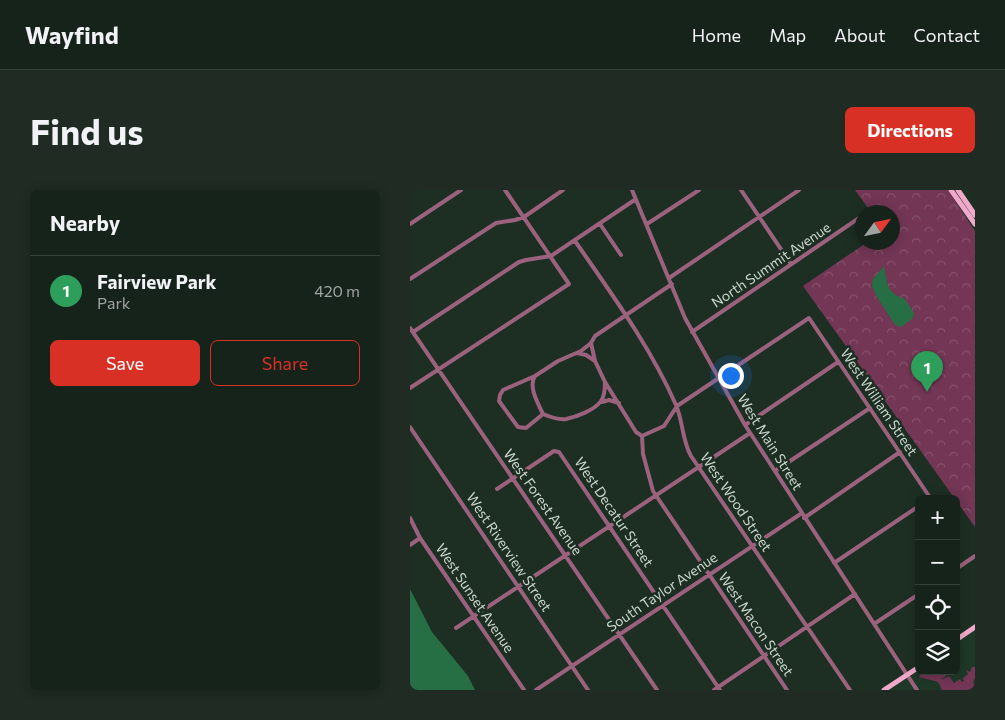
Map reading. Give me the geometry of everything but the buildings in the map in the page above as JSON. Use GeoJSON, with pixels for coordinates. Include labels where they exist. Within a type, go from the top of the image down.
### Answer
{"type":"FeatureCollection","features":[{"type":"Feature","properties":{"kind":"main road"},"geometry":{"type":"LineString","coordinates":[[952,190],[975,224]]}},
{"type":"Feature","properties":{"kind":"main road"},"geometry":{"type":"LineString","coordinates":[[958,190],[975,215]]}},
{"type":"Feature","properties":{"kind":"main road"},"geometry":{"type":"LineString","coordinates":[[960,637],[975,627]]}},
{"type":"Feature","properties":{"kind":"main road"},"geometry":{"type":"LineString","coordinates":[[884,690],[915,670]]}},
{"type":"Feature","properties":{"kind":"street"},"geometry":{"type":"LineString","coordinates":[[410,224],[462,190]]}},
{"type":"Feature","properties":{"kind":"street"},"geometry":{"type":"LineString","coordinates":[[410,388],[569,284],[506,190]]}},
{"type":"Feature","properties":{"kind":"street"},"geometry":{"type":"LineString","coordinates":[[410,279],[496,223],[524,217],[563,190]]}},
{"type":"Feature","properties":{"kind":"street","name":"West Main Street"},"geometry":{"type":"LineString","coordinates":[[632,190],[685,318],[745,425],[917,690]]}},
{"type":"Feature","properties":{"kind":"street"},"geometry":{"type":"LineString","coordinates":[[647,224],[699,190]]}},
{"type":"Feature","properties":{"kind":"street"},"geometry":{"type":"LineString","coordinates":[[741,190],[791,264]]}},
{"type":"Feature","properties":{"kind":"street"},"geometry":{"type":"LineString","coordinates":[[669,278],[799,190]]}},
{"type":"Feature","properties":{"kind":"street"},"geometry":{"type":"LineString","coordinates":[[413,332],[519,262],[551,256],[636,200]]}},
{"type":"Feature","properties":{"kind":"street","name":"North Summit Avenue"},"geometry":{"type":"LineString","coordinates":[[692,332],[855,221]]}},
{"type":"Feature","properties":{"kind":"street"},"geometry":{"type":"LineString","coordinates":[[600,224],[621,255]]}},
{"type":"Feature","properties":{"kind":"street","name":"West Wood Street"},"geometry":{"type":"LineString","coordinates":[[575,241],[626,314],[677,406],[688,451],[850,690]]}},
{"type":"Feature","properties":{"kind":"street"},"geometry":{"type":"LineString","coordinates":[[543,414],[530,425],[522,428],[515,424],[499,401],[500,395],[503,390],[535,376],[558,361],[577,353],[591,343],[595,336],[672,284]]}},
{"type":"Feature","properties":{"kind":"street","name":"West William Street"},"geometry":{"type":"LineString","coordinates":[[719,378],[809,318],[928,495]]}},
{"type":"Feature","properties":{"kind":"street","name":"West Forest Avenue"},"geometry":{"type":"LineString","coordinates":[[410,328],[657,690]]}},
{"type":"Feature","properties":{"kind":"street"},"geometry":{"type":"LineString","coordinates":[[591,343],[595,361],[605,382],[636,432],[642,436],[664,426],[677,406],[719,378]]}},
{"type":"Feature","properties":{"kind":"street"},"geometry":{"type":"LineString","coordinates":[[577,353],[586,355],[595,361]]}},
{"type":"Feature","properties":{"kind":"street"},"geometry":{"type":"LineString","coordinates":[[745,425],[838,362]]}},
{"type":"Feature","properties":{"kind":"street"},"geometry":{"type":"LineString","coordinates":[[535,376],[532,380],[532,386],[543,414],[556,419],[566,419],[609,400],[618,403]]}},
{"type":"Feature","properties":{"kind":"street"},"geometry":{"type":"LineString","coordinates":[[601,403],[605,382]]}},
{"type":"Feature","properties":{"kind":"street"},"geometry":{"type":"LineString","coordinates":[[775,471],[870,408]]}},
{"type":"Feature","properties":{"kind":"street","name":"West Riverview Street"},"geometry":{"type":"LineString","coordinates":[[410,427],[588,690]]}},
{"type":"Feature","properties":{"kind":"street"},"geometry":{"type":"LineString","coordinates":[[456,628],[750,433]]}},
{"type":"Feature","properties":{"kind":"street","name":"West Macon Street"},"geometry":{"type":"LineString","coordinates":[[642,436],[643,454],[650,485],[656,496],[786,690]]}},
{"type":"Feature","properties":{"kind":"street","name":"West Decatur Street"},"geometry":{"type":"LineString","coordinates":[[512,479],[554,451],[562,454],[718,689]]}},
{"type":"Feature","properties":{"kind":"street"},"geometry":{"type":"LineString","coordinates":[[804,518],[900,452]]}},
{"type":"Feature","properties":{"kind":"street"},"geometry":{"type":"LineString","coordinates":[[497,489],[512,479]]}},
{"type":"Feature","properties":{"kind":"street"},"geometry":{"type":"LineString","coordinates":[[834,563],[915,509]]}},
{"type":"Feature","properties":{"kind":"street","name":"South Taylor Avenue"},"geometry":{"type":"LineString","coordinates":[[536,690],[802,513]]}},
{"type":"Feature","properties":{"kind":"street","name":"West Sunset Avenue"},"geometry":{"type":"LineString","coordinates":[[410,518],[420,538],[524,690]]}},
{"type":"Feature","properties":{"kind":"street"},"geometry":{"type":"LineString","coordinates":[[410,544],[420,538]]}},
{"type":"Feature","properties":{"kind":"street"},"geometry":{"type":"LineString","coordinates":[[960,566],[975,556]]}},
{"type":"Feature","properties":{"kind":"street"},"geometry":{"type":"LineString","coordinates":[[718,689],[855,594]]}},
{"type":"Feature","properties":{"kind":"street"},"geometry":{"type":"LineString","coordinates":[[874,624],[915,597]]}},
{"type":"Feature","properties":{"kind":"shaded area"},"geometry":{"type":"Polygon","coordinates":[[[884,266],[889,287],[894,294],[905,299],[914,313],[913,318],[901,327],[895,325],[872,286],[873,279],[884,266]]]}},
{"type":"Feature","properties":{"kind":"shaded area"},"geometry":{"type":"Polygon","coordinates":[[[410,589],[432,632],[468,676],[475,690],[410,690],[410,589]]]}},
{"type":"Feature","properties":{"kind":"shaded area"},"geometry":{"type":"Polygon","coordinates":[[[975,627],[975,690],[884,690],[915,670],[915,675],[960,675],[960,637],[975,627]]]}},
{"type":"Feature","properties":{"kind":"green space"},"geometry":{"type":"Polygon","coordinates":[[[855,190],[948,190],[975,231],[975,527],[960,506],[960,495],[952,495],[803,286],[856,250],[900,250],[900,205],[866,205],[855,190]]]}},
{"type":"Feature","properties":{"kind":"green space"},"geometry":{"type":"Polygon","coordinates":[[[972,667],[975,667],[975,681],[974,678],[973,684],[975,683],[975,686],[974,684],[974,687],[969,690],[942,690],[938,682],[919,677],[920,675],[947,675],[941,680],[949,676],[954,683],[960,679],[962,682],[964,681],[963,678],[968,674],[966,670],[970,672],[972,667]]]}},
{"type":"Feature","properties":{"kind":"place","name":"Fairview Park"},"geometry":{"type":"Point","coordinates":[927,392]}}]}
